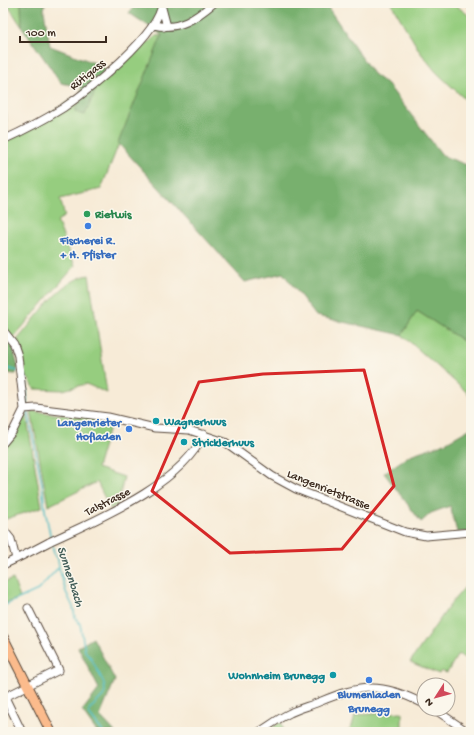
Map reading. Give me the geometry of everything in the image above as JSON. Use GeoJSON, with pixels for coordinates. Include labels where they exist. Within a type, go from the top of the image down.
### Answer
{"type":"FeatureCollection","features":[{"type":"Feature","properties":{"kind":"main road"},"geometry":{"type":"LineString","coordinates":[[3,637],[51,732]]}},
{"type":"Feature","properties":{"kind":"street"},"geometry":{"type":"LineString","coordinates":[[154,25],[164,27],[190,22],[214,3]]}},
{"type":"Feature","properties":{"kind":"street"},"geometry":{"type":"LineString","coordinates":[[162,5],[166,23],[164,27]]}},
{"type":"Feature","properties":{"kind":"street","name":"Rütigass"},"geometry":{"type":"LineString","coordinates":[[3,140],[68,104],[122,60],[154,25],[162,5]]}},
{"type":"Feature","properties":{"kind":"street"},"geometry":{"type":"LineString","coordinates":[[3,330],[12,341],[20,366],[24,409],[13,431],[3,443]]}},
{"type":"Feature","properties":{"kind":"street","name":"Langenrietstrasse"},"geometry":{"type":"LineString","coordinates":[[24,409],[36,408],[108,417],[155,428],[184,429],[204,434],[225,442],[267,472],[287,484],[405,532],[426,536],[471,532]]}},
{"type":"Feature","properties":{"kind":"street","name":"Talstrasse"},"geometry":{"type":"LineString","coordinates":[[3,566],[126,504],[155,487],[196,451],[204,434]]}},
{"type":"Feature","properties":{"kind":"street"},"geometry":{"type":"LineString","coordinates":[[3,529],[11,539],[16,559]]}},
{"type":"Feature","properties":{"kind":"street"},"geometry":{"type":"LineString","coordinates":[[21,730],[4,695],[59,670],[28,608]]}},
{"type":"Feature","properties":{"kind":"street"},"geometry":{"type":"LineString","coordinates":[[259,732],[292,712],[344,692],[358,689],[375,688],[392,691],[416,701]]}},
{"type":"Feature","properties":{"kind":"street"},"geometry":{"type":"LineString","coordinates":[[446,717],[468,732]]}},
{"type":"Feature","properties":{"kind":"highlighted area"},"geometry":{"type":"Polygon","coordinates":[[[364,370],[394,486],[342,549],[230,553],[152,491],[199,382],[263,374],[364,370]]]}},
{"type":"Feature","properties":{"kind":"green space"},"geometry":{"type":"Polygon","coordinates":[[[3,3],[21,3],[22,27],[9,7],[3,3]]]}},
{"type":"Feature","properties":{"kind":"green space"},"geometry":{"type":"Polygon","coordinates":[[[21,3],[45,3],[44,11],[50,46],[105,67],[85,115],[75,112],[82,87],[61,83],[22,27],[21,3]]]}},
{"type":"Feature","properties":{"kind":"green space"},"geometry":{"type":"Polygon","coordinates":[[[137,3],[325,3],[373,74],[388,85],[443,156],[467,165],[471,170],[471,350],[462,340],[417,311],[402,335],[316,316],[283,273],[245,282],[118,143],[162,35],[129,13],[137,3]]]}},
{"type":"Feature","properties":{"kind":"green space"},"geometry":{"type":"Polygon","coordinates":[[[391,3],[453,3],[471,17],[471,105],[436,72],[420,52],[391,3]]]}},
{"type":"Feature","properties":{"kind":"green space"},"geometry":{"type":"Polygon","coordinates":[[[162,35],[101,189],[60,199],[65,216],[57,221],[75,266],[13,338],[3,327],[3,140],[8,140],[99,82],[156,36],[162,35]]]}},
{"type":"Feature","properties":{"kind":"green space"},"geometry":{"type":"Polygon","coordinates":[[[3,84],[8,138],[3,140],[3,84]]]}},
{"type":"Feature","properties":{"kind":"green space"},"geometry":{"type":"Polygon","coordinates":[[[89,275],[107,393],[86,384],[63,390],[34,389],[24,372],[17,340],[58,292],[78,278],[89,275]]]}},
{"type":"Feature","properties":{"kind":"green space"},"geometry":{"type":"Polygon","coordinates":[[[417,311],[462,340],[471,350],[471,396],[402,335],[417,311]]]}},
{"type":"Feature","properties":{"kind":"green space"},"geometry":{"type":"Polygon","coordinates":[[[12,344],[18,367],[16,374],[3,373],[3,345],[12,344]]]}},
{"type":"Feature","properties":{"kind":"green space"},"geometry":{"type":"Polygon","coordinates":[[[31,411],[111,421],[97,468],[124,477],[118,504],[110,509],[97,482],[48,506],[31,411]]]}},
{"type":"Feature","properties":{"kind":"green space"},"geometry":{"type":"Polygon","coordinates":[[[26,413],[42,507],[3,520],[3,448],[26,413]]]}},
{"type":"Feature","properties":{"kind":"green space"},"geometry":{"type":"Polygon","coordinates":[[[471,428],[471,532],[457,532],[450,506],[431,513],[421,522],[384,473],[410,455],[445,443],[471,428]]]}},
{"type":"Feature","properties":{"kind":"green space"},"geometry":{"type":"Polygon","coordinates":[[[13,579],[20,598],[3,604],[3,583],[13,579]]]}},
{"type":"Feature","properties":{"kind":"green space"},"geometry":{"type":"Polygon","coordinates":[[[471,580],[471,597],[467,602],[471,604],[471,662],[458,654],[447,673],[441,671],[439,674],[410,662],[452,602],[471,580]]]}},
{"type":"Feature","properties":{"kind":"green space"},"geometry":{"type":"Polygon","coordinates":[[[93,638],[115,680],[100,716],[115,732],[97,732],[82,711],[99,689],[78,647],[93,638]]]}},
{"type":"Feature","properties":{"kind":"green space"},"geometry":{"type":"Polygon","coordinates":[[[402,712],[402,732],[346,732],[352,726],[355,715],[402,712]]]}},
{"type":"Feature","properties":{"kind":"green space"},"geometry":{"type":"Polygon","coordinates":[[[281,722],[284,732],[264,732],[281,722]]]}},
{"type":"Feature","properties":{"kind":"waterway","name":"Sunnenbach"},"geometry":{"type":"LineString","coordinates":[[3,367],[18,371]]}},
{"type":"Feature","properties":{"kind":"waterway","name":"Sunnenbach"},"geometry":{"type":"LineString","coordinates":[[23,373],[27,384],[27,405]]}},
{"type":"Feature","properties":{"kind":"waterway","name":"Sunnenbach"},"geometry":{"type":"LineString","coordinates":[[28,411],[51,539]]}},
{"type":"Feature","properties":{"kind":"waterway","name":"Sunnenbach"},"geometry":{"type":"LineString","coordinates":[[52,544],[54,553],[58,559],[66,592],[73,607],[75,617],[80,624],[85,651],[91,658],[104,683],[105,692],[90,709],[89,714],[103,732]]}},
{"type":"Feature","properties":{"kind":"waterway"},"geometry":{"type":"LineString","coordinates":[[3,606],[38,590],[58,568]]}},
{"type":"Feature","properties":{"kind":"railway"},"geometry":{"type":"LineString","coordinates":[[463,3],[471,9]]}},
{"type":"Feature","properties":{"kind":"place","name":"Rietwis"},"geometry":{"type":"Point","coordinates":[87,214]}},
{"type":"Feature","properties":{"kind":"place","name":"Fischerei R. + H. Pfister"},"geometry":{"type":"Point","coordinates":[88,226]}},
{"type":"Feature","properties":{"kind":"place","name":"Wagnerhuus"},"geometry":{"type":"Point","coordinates":[156,421]}},
{"type":"Feature","properties":{"kind":"place","name":"Langenrieter Hofladen"},"geometry":{"type":"Point","coordinates":[129,429]}},
{"type":"Feature","properties":{"kind":"place","name":"Stricklerhuus"},"geometry":{"type":"Point","coordinates":[184,442]}},
{"type":"Feature","properties":{"kind":"place","name":"Wohnheim Brunegg"},"geometry":{"type":"Point","coordinates":[333,675]}},
{"type":"Feature","properties":{"kind":"place","name":"Blumenladen Brunegg"},"geometry":{"type":"Point","coordinates":[369,680]}}]}
